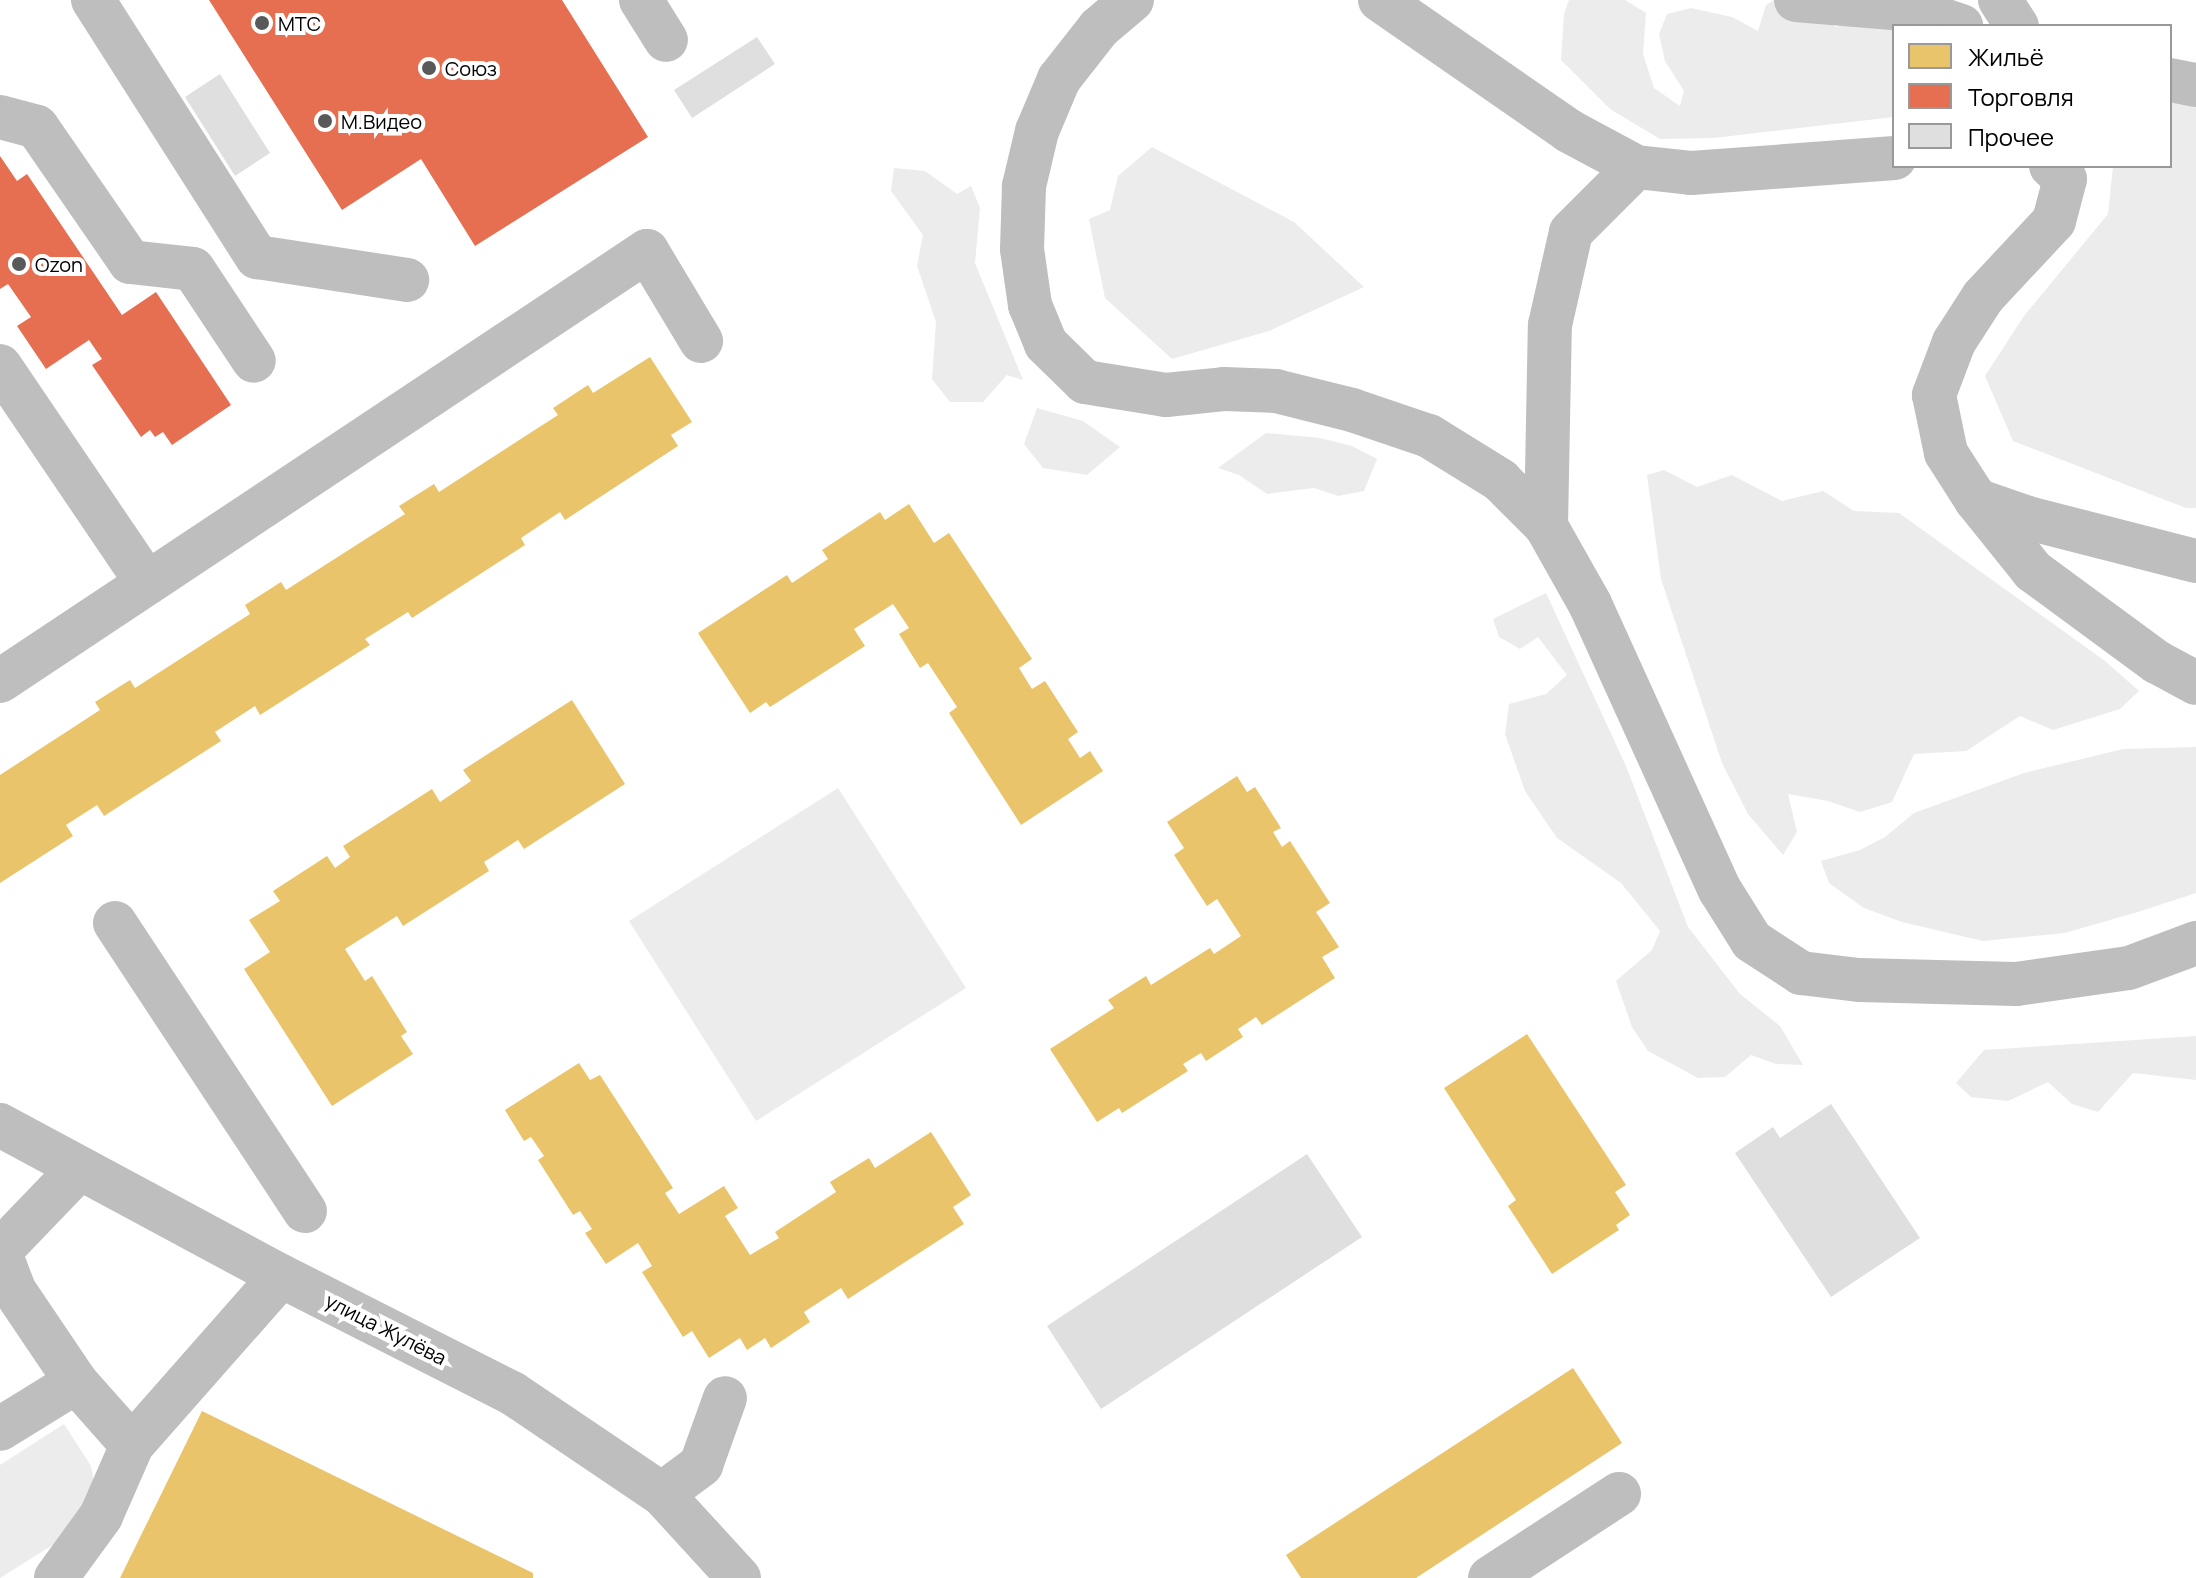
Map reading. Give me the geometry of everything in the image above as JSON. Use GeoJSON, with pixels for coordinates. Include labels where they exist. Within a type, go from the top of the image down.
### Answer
{"type":"FeatureCollection","features":[{"type":"Feature","properties":{"kind":"street"},"geometry":{"type":"LineString","coordinates":[[93,0],[257,257],[407,280]]}},
{"type":"Feature","properties":{"kind":"street"},"geometry":{"type":"LineString","coordinates":[[641,0],[666,40]]}},
{"type":"Feature","properties":{"kind":"street"},"geometry":{"type":"LineString","coordinates":[[1132,0],[1099,28],[1059,79],[1037,131],[1024,186],[1022,249],[1030,305],[1046,344],[1085,382],[1166,395],[1224,389],[1276,391],[1352,410],[1429,436],[1500,480],[1546,526],[1590,604],[1720,890],[1752,941],[1801,973],[1873,981],[2016,984],[2129,968],[2196,943]]}},
{"type":"Feature","properties":{"kind":"street"},"geometry":{"type":"LineString","coordinates":[[1380,0],[1569,131],[1636,167],[1691,173],[1892,158]]}},
{"type":"Feature","properties":{"kind":"street"},"geometry":{"type":"LineString","coordinates":[[1796,0],[1914,10],[1955,24]]}},
{"type":"Feature","properties":{"kind":"street"},"geometry":{"type":"LineString","coordinates":[[2000,0],[2016,24]]}},
{"type":"Feature","properties":{"kind":"street"},"geometry":{"type":"LineString","coordinates":[[2172,80],[2196,85]]}},
{"type":"Feature","properties":{"kind":"street"},"geometry":{"type":"LineString","coordinates":[[0,117],[37,127],[130,262],[193,269],[254,361]]}},
{"type":"Feature","properties":{"kind":"street"},"geometry":{"type":"LineString","coordinates":[[1546,526],[1550,325],[1571,232],[1636,167]]}},
{"type":"Feature","properties":{"kind":"street"},"geometry":{"type":"LineString","coordinates":[[2053,168],[2065,179],[2054,221],[1983,297],[1954,342],[1934,395],[1946,453],[1976,500],[2033,571],[2157,662],[2196,683]]}},
{"type":"Feature","properties":{"kind":"street"},"geometry":{"type":"LineString","coordinates":[[0,681],[647,251],[701,341]]}},
{"type":"Feature","properties":{"kind":"street"},"geometry":{"type":"LineString","coordinates":[[0,366],[147,583]]}},
{"type":"Feature","properties":{"kind":"street"},"geometry":{"type":"LineString","coordinates":[[1976,500],[2028,518],[2196,561]]}},
{"type":"Feature","properties":{"kind":"street"},"geometry":{"type":"LineString","coordinates":[[115,923],[305,1211]]}},
{"type":"Feature","properties":{"kind":"street","name":"улица Жулёва"},"geometry":{"type":"LineString","coordinates":[[0,1125],[281,1276],[512,1393],[662,1494],[739,1578]]}},
{"type":"Feature","properties":{"kind":"street"},"geometry":{"type":"LineString","coordinates":[[79,1169],[0,1252],[14,1290],[76,1382],[132,1445]]}},
{"type":"Feature","properties":{"kind":"street"},"geometry":{"type":"LineString","coordinates":[[56,1578],[101,1516],[132,1445],[281,1276]]}},
{"type":"Feature","properties":{"kind":"street"},"geometry":{"type":"LineString","coordinates":[[0,1429],[76,1382]]}},
{"type":"Feature","properties":{"kind":"street"},"geometry":{"type":"LineString","coordinates":[[662,1494],[701,1465],[725,1398]]}},
{"type":"Feature","properties":{"kind":"street"},"geometry":{"type":"LineString","coordinates":[[1490,1578],[1619,1494]]}},
{"type":"Feature","properties":{"kind":"shaded area"},"geometry":{"type":"Polygon","coordinates":[[[1569,0],[1625,0],[1646,13],[1643,54],[1654,88],[1680,106],[1684,91],[1665,61],[1659,34],[1667,14],[1691,8],[1732,17],[1758,31],[1766,5],[1774,0],[1816,0],[1835,27],[1874,17],[1892,25],[1892,117],[1714,138],[1660,139],[1610,109],[1561,60],[1564,14],[1569,0]]]}},
{"type":"Feature","properties":{"kind":"shaded area"},"geometry":{"type":"Polygon","coordinates":[[[2172,91],[2196,97],[2196,508],[2186,508],[2013,441],[1985,376],[2024,316],[2108,214],[2113,168],[2172,168],[2172,91]]]}},
{"type":"Feature","properties":{"kind":"shaded area"},"geometry":{"type":"Polygon","coordinates":[[[1152,147],[1294,222],[1364,287],[1269,331],[1172,359],[1105,298],[1089,219],[1110,210],[1118,176],[1152,147]]]}},
{"type":"Feature","properties":{"kind":"shaded area"},"geometry":{"type":"Polygon","coordinates":[[[894,168],[925,171],[957,194],[971,186],[980,208],[975,263],[1023,380],[1007,375],[983,402],[950,402],[932,379],[936,322],[917,266],[923,235],[891,191],[894,168]]]}},
{"type":"Feature","properties":{"kind":"shaded area"},"geometry":{"type":"Polygon","coordinates":[[[1037,408],[1083,421],[1120,447],[1087,475],[1043,468],[1024,444],[1037,408]]]}},
{"type":"Feature","properties":{"kind":"shaded area"},"geometry":{"type":"Polygon","coordinates":[[[1266,433],[1320,438],[1352,446],[1377,459],[1364,491],[1338,496],[1314,488],[1267,494],[1239,475],[1218,468],[1266,433]]]}},
{"type":"Feature","properties":{"kind":"shaded area"},"geometry":{"type":"Polygon","coordinates":[[[1664,470],[1697,487],[1732,475],[1782,501],[1823,491],[1854,511],[1899,513],[2105,661],[2139,691],[2120,709],[2053,730],[2020,716],[1966,751],[1914,754],[1892,802],[1860,812],[1828,801],[1788,794],[1797,832],[1783,855],[1748,814],[1722,763],[1661,579],[1647,475],[1664,470]]]}},
{"type":"Feature","properties":{"kind":"shaded area"},"geometry":{"type":"Polygon","coordinates":[[[1546,593],[1626,766],[1688,927],[1740,994],[1780,1026],[1803,1065],[1776,1064],[1751,1055],[1725,1077],[1698,1078],[1648,1051],[1632,1027],[1616,981],[1652,950],[1660,931],[1621,883],[1557,838],[1525,791],[1505,734],[1509,704],[1546,694],[1567,675],[1538,637],[1520,649],[1499,637],[1493,619],[1546,593]]]}},
{"type":"Feature","properties":{"kind":"shaded area"},"geometry":{"type":"Polygon","coordinates":[[[2196,747],[2196,893],[2141,911],[2065,933],[1983,941],[1902,922],[1864,908],[1829,883],[1821,861],[1860,850],[1885,837],[1914,813],[2024,773],[2123,749],[2196,747]]]}},
{"type":"Feature","properties":{"kind":"shaded area"},"geometry":{"type":"Polygon","coordinates":[[[838,788],[966,988],[756,1121],[629,921],[838,788]]]}},
{"type":"Feature","properties":{"kind":"shaded area"},"geometry":{"type":"Polygon","coordinates":[[[2196,1036],[2196,1080],[2133,1073],[2098,1112],[2072,1104],[2048,1082],[2008,1101],[1971,1097],[1956,1083],[1984,1050],[2196,1036]]]}},
{"type":"Feature","properties":{"kind":"shaded area"},"geometry":{"type":"Polygon","coordinates":[[[64,1424],[91,1466],[94,1482],[91,1496],[56,1543],[0,1578],[0,1465],[64,1424]]]}},
{"type":"Feature","properties":{"kind":"building: Жильё"},"geometry":{"type":"Polygon","coordinates":[[[650,357],[692,422],[671,435],[678,446],[565,520],[560,512],[521,538],[525,545],[412,618],[408,612],[365,639],[370,645],[260,715],[255,706],[215,732],[221,741],[104,816],[97,805],[66,825],[73,836],[0,883],[0,775],[100,710],[95,702],[130,680],[135,688],[250,614],[245,605],[281,582],[286,590],[405,514],[399,506],[434,484],[439,492],[558,415],[553,408],[588,385],[593,393],[650,357]]]}},
{"type":"Feature","properties":{"kind":"building: Жильё"},"geometry":{"type":"Polygon","coordinates":[[[909,504],[934,543],[949,533],[1032,659],[1019,668],[1032,689],[1045,681],[1078,732],[1068,739],[1080,758],[1090,751],[1103,771],[1021,825],[949,713],[957,707],[928,663],[920,668],[899,634],[909,628],[893,604],[854,629],[865,646],[770,707],[766,702],[750,713],[698,633],[787,575],[792,583],[828,559],[822,550],[880,512],[885,520],[909,504]]]}},
{"type":"Feature","properties":{"kind":"building: Жильё"},"geometry":{"type":"Polygon","coordinates":[[[572,700],[625,784],[524,849],[518,840],[484,862],[489,871],[403,926],[397,916],[345,949],[365,981],[372,976],[407,1032],[401,1036],[413,1054],[332,1106],[244,969],[270,952],[249,920],[280,901],[273,891],[327,856],[335,868],[350,857],[343,846],[432,789],[440,802],[471,781],[463,770],[572,700]]]}},
{"type":"Feature","properties":{"kind":"building: Жильё"},"geometry":{"type":"Polygon","coordinates":[[[1237,776],[1247,792],[1255,787],[1281,828],[1273,832],[1282,847],[1290,841],[1330,903],[1316,912],[1339,947],[1322,957],[1335,978],[1262,1025],[1256,1017],[1238,1029],[1243,1037],[1206,1061],[1201,1053],[1183,1064],[1188,1071],[1122,1113],[1119,1108],[1097,1122],[1050,1049],[1114,1008],[1108,1000],[1146,976],[1151,985],[1210,948],[1214,954],[1241,936],[1217,899],[1207,906],[1174,855],[1184,848],[1167,822],[1237,776]]]}},
{"type":"Feature","properties":{"kind":"building: Жильё"},"geometry":{"type":"Polygon","coordinates":[[[1527,1034],[1626,1185],[1615,1192],[1630,1215],[1616,1225],[1619,1230],[1552,1274],[1508,1206],[1516,1200],[1444,1088],[1527,1034]]]}},
{"type":"Feature","properties":{"kind":"building: Жильё"},"geometry":{"type":"Polygon","coordinates":[[[579,1063],[590,1080],[600,1075],[673,1188],[665,1193],[679,1214],[724,1186],[738,1208],[725,1216],[750,1255],[779,1238],[775,1232],[836,1192],[830,1182],[869,1158],[875,1168],[931,1132],[971,1195],[953,1207],[964,1224],[848,1299],[841,1288],[804,1312],[810,1322],[771,1348],[765,1338],[747,1350],[740,1338],[709,1358],[692,1331],[683,1337],[642,1272],[652,1266],[638,1243],[606,1264],[585,1233],[592,1229],[580,1211],[573,1215],[538,1160],[544,1156],[531,1137],[524,1141],[505,1110],[579,1063]]]}},
{"type":"Feature","properties":{"kind":"building: Жильё"},"geometry":{"type":"Polygon","coordinates":[[[1573,1368],[1622,1443],[1416,1578],[1301,1578],[1286,1555],[1573,1368]]]}},
{"type":"Feature","properties":{"kind":"building: Жильё"},"geometry":{"type":"Polygon","coordinates":[[[202,1411],[533,1573],[533,1578],[120,1578],[202,1411]]]}},
{"type":"Feature","properties":{"kind":"building: Торговля","name":"Союз"},"geometry":{"type":"Polygon","coordinates":[[[209,0],[562,0],[648,137],[475,246],[421,159],[342,210],[209,0]]]}},
{"type":"Feature","properties":{"kind":"building: Торговля"},"geometry":{"type":"Polygon","coordinates":[[[0,156],[17,181],[27,174],[122,315],[156,292],[231,405],[172,445],[163,432],[155,437],[150,430],[141,437],[92,365],[102,359],[89,340],[46,369],[17,326],[31,317],[8,284],[0,289],[0,156]]]}},
{"type":"Feature","properties":{"kind":"building: Прочее"},"geometry":{"type":"Polygon","coordinates":[[[757,37],[775,64],[692,118],[674,90],[757,37]]]}},
{"type":"Feature","properties":{"kind":"building: Прочее"},"geometry":{"type":"Polygon","coordinates":[[[220,74],[270,153],[235,176],[185,97],[220,74]]]}},
{"type":"Feature","properties":{"kind":"building: Прочее"},"geometry":{"type":"Polygon","coordinates":[[[1831,1104],[1920,1238],[1831,1297],[1735,1153],[1773,1127],[1780,1138],[1831,1104]]]}},
{"type":"Feature","properties":{"kind":"building: Прочее"},"geometry":{"type":"Polygon","coordinates":[[[1307,1154],[1362,1237],[1101,1409],[1047,1326],[1307,1154]]]}},
{"type":"Feature","properties":{"kind":"place","name":"МТС"},"geometry":{"type":"Point","coordinates":[262,23]}},
{"type":"Feature","properties":{"kind":"place","name":"Союз"},"geometry":{"type":"Point","coordinates":[429,68]}},
{"type":"Feature","properties":{"kind":"place","name":"М.Видео"},"geometry":{"type":"Point","coordinates":[325,121]}},
{"type":"Feature","properties":{"kind":"place","name":"Ozon"},"geometry":{"type":"Point","coordinates":[19,264]}}]}
